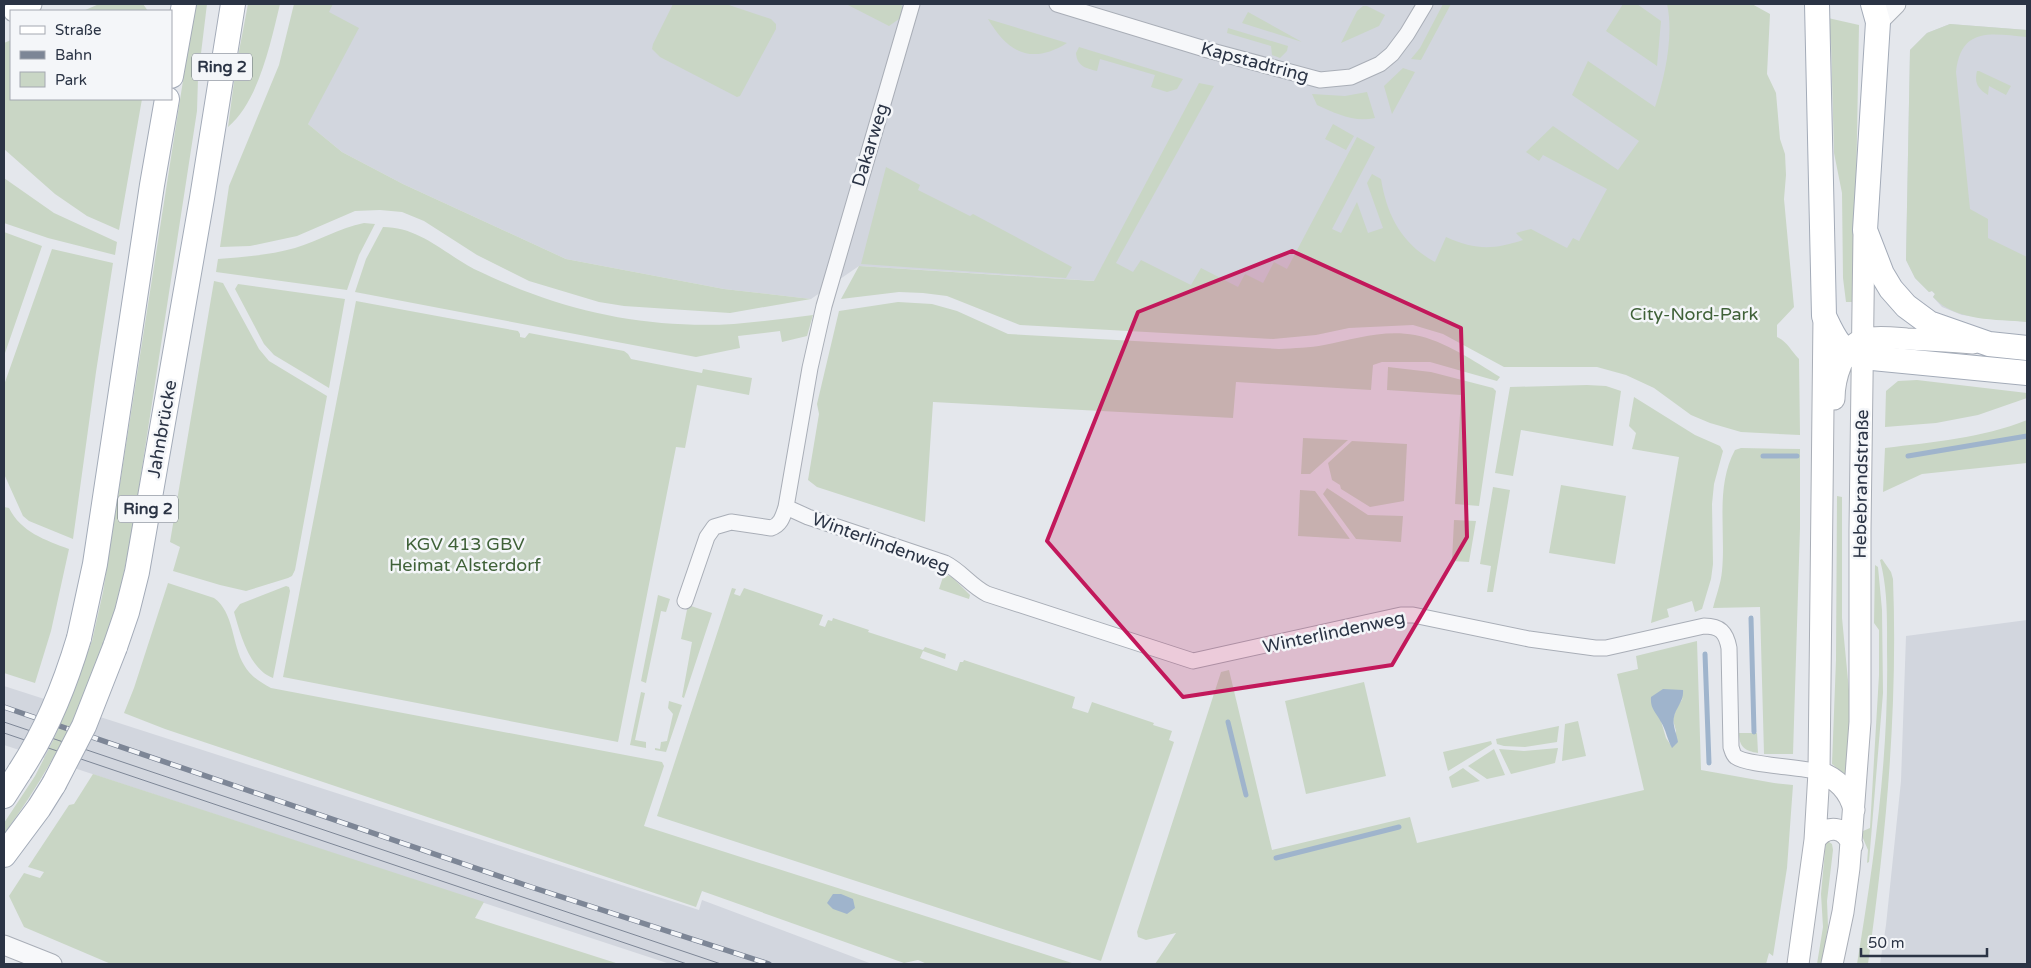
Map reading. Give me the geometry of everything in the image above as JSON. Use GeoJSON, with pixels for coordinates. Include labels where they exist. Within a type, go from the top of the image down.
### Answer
{"type":"FeatureCollection","features":[{"type":"Feature","properties":{"kind":"main road"},"geometry":{"type":"LineString","coordinates":[[18,10],[31,4]]}},
{"type":"Feature","properties":{"kind":"main road"},"geometry":{"type":"LineString","coordinates":[[169,4],[182,15]]}},
{"type":"Feature","properties":{"kind":"main road","name":"Jahnbrücke"},"geometry":{"type":"LineString","coordinates":[[4,855],[39,808],[54,784],[84,726],[127,612],[137,572],[202,198],[233,4]]}},
{"type":"Feature","properties":{"kind":"main road"},"geometry":{"type":"LineString","coordinates":[[1798,964],[1815,840],[1819,772],[1823,471],[1828,385],[1824,316],[1818,5]]}},
{"type":"Feature","properties":{"kind":"main road","name":"Hebebrandstraße"},"geometry":{"type":"LineString","coordinates":[[1832,964],[1843,912],[1852,845],[1860,722],[1862,388],[1858,350],[1875,13]]}},
{"type":"Feature","properties":{"kind":"main road","name":"Ring 2"},"geometry":{"type":"LineString","coordinates":[[172,70],[182,15]]}},
{"type":"Feature","properties":{"kind":"main road","name":"Ring 2"},"geometry":{"type":"LineString","coordinates":[[4,796],[34,750],[50,718],[79,638],[95,564],[152,185],[167,100]]}},
{"type":"Feature","properties":{"kind":"main road"},"geometry":{"type":"LineString","coordinates":[[1864,230],[1882,274],[1891,290],[1913,313],[1929,322],[1989,344]]}},
{"type":"Feature","properties":{"kind":"main road"},"geometry":{"type":"LineString","coordinates":[[1824,316],[1840,346],[2027,373]]}},
{"type":"Feature","properties":{"kind":"main road"},"geometry":{"type":"LineString","coordinates":[[1828,385],[1841,363],[1858,350],[1889,338],[2027,348]]}},
{"type":"Feature","properties":{"kind":"main road"},"geometry":{"type":"LineString","coordinates":[[1819,772],[1832,778],[1843,787],[1853,802],[1854,810]]}},
{"type":"Feature","properties":{"kind":"main road"},"geometry":{"type":"LineString","coordinates":[[1815,840],[1823,831],[1835,829],[1846,834],[1852,845]]}},
{"type":"Feature","properties":{"kind":"street","name":"Dakarweg"},"geometry":{"type":"LineString","coordinates":[[786,507],[810,368],[828,287],[912,4]]}},
{"type":"Feature","properties":{"kind":"street","name":"Kapstadtring"},"geometry":{"type":"LineString","coordinates":[[1057,4],[1217,53],[1320,80],[1350,77],[1380,64],[1392,54],[1407,34],[1425,4]]}},
{"type":"Feature","properties":{"kind":"street"},"geometry":{"type":"LineString","coordinates":[[1875,13],[1896,4]]}},
{"type":"Feature","properties":{"kind":"street"},"geometry":{"type":"LineString","coordinates":[[686,601],[707,537],[714,527],[731,522],[767,528],[775,527],[780,523],[786,507]]}},
{"type":"Feature","properties":{"kind":"street","name":"Winterlindenweg"},"geometry":{"type":"LineString","coordinates":[[786,507],[808,517],[945,564],[958,570],[980,590],[994,596],[1186,659],[1198,660],[1220,656],[1401,615],[1413,615],[1521,637],[1596,648],[1606,648],[1704,626],[1713,626],[1721,629],[1727,636],[1729,648],[1730,747],[1732,753],[1737,758],[1748,761],[1798,767],[1819,772]]}},
{"type":"Feature","properties":{"kind":"street"},"geometry":{"type":"LineString","coordinates":[[4,945],[52,964]]}},
{"type":"Feature","properties":{"kind":"highlighted area"},"geometry":{"type":"Polygon","coordinates":[[[1292,251],[1461,328],[1467,537],[1392,665],[1183,697],[1047,541],[1138,312],[1292,251]]]}},
{"type":"Feature","properties":{"kind":"shaded area"},"geometry":{"type":"Polygon","coordinates":[[[309,4],[1722,4],[1636,162],[1544,290],[1288,293],[859,266],[811,299],[724,289],[566,259],[403,184],[342,152],[303,120],[309,4]]]}},
{"type":"Feature","properties":{"kind":"shaded area"},"geometry":{"type":"Polygon","coordinates":[[[1950,24],[2027,30],[2027,322],[1962,315],[1942,307],[1933,297],[1935,294],[1932,291],[1929,292],[1915,278],[1906,260],[1910,50],[1927,33],[1950,24]]]}},
{"type":"Feature","properties":{"kind":"shaded area"},"geometry":{"type":"Polygon","coordinates":[[[2027,620],[2027,964],[1880,964],[1886,925],[1901,781],[1906,636],[2027,620]]]}},
{"type":"Feature","properties":{"kind":"shaded area"},"geometry":{"type":"Polygon","coordinates":[[[4,686],[699,910],[702,900],[872,964],[670,964],[4,745],[4,686]]]}},
{"type":"Feature","properties":{"kind":"green space"},"geometry":{"type":"Polygon","coordinates":[[[99,4],[143,4],[147,10],[85,10],[99,4]]]}},
{"type":"Feature","properties":{"kind":"green space"},"geometry":{"type":"Polygon","coordinates":[[[195,4],[207,4],[198,78],[197,111],[132,533],[118,600],[98,663],[72,723],[40,780],[4,834],[4,823],[35,776],[54,739],[92,641],[103,592],[195,4]]]}},
{"type":"Feature","properties":{"kind":"green space"},"geometry":{"type":"Polygon","coordinates":[[[248,4],[280,4],[268,52],[256,86],[239,116],[228,127],[236,67],[248,4]]]}},
{"type":"Feature","properties":{"kind":"green space"},"geometry":{"type":"Polygon","coordinates":[[[294,4],[333,4],[329,12],[359,28],[308,124],[342,152],[403,184],[566,259],[724,289],[811,299],[730,313],[624,306],[599,302],[529,281],[477,255],[424,221],[402,212],[380,210],[355,211],[297,236],[250,246],[220,247],[229,186],[279,65],[294,4]]]}},
{"type":"Feature","properties":{"kind":"green space"},"geometry":{"type":"Polygon","coordinates":[[[673,4],[726,4],[771,19],[776,24],[776,29],[740,96],[737,97],[660,57],[652,49],[673,4]]]}},
{"type":"Feature","properties":{"kind":"green space"},"geometry":{"type":"Polygon","coordinates":[[[846,4],[901,4],[906,14],[889,26],[846,4]]]}},
{"type":"Feature","properties":{"kind":"green space"},"geometry":{"type":"Polygon","coordinates":[[[1443,4],[1451,4],[1421,60],[1411,59],[1420,48],[1443,4]]]}},
{"type":"Feature","properties":{"kind":"green space"},"geometry":{"type":"Polygon","coordinates":[[[1623,4],[1637,4],[1661,21],[1657,66],[1606,31],[1623,4]]]}},
{"type":"Feature","properties":{"kind":"green space","name":"City-Nord-Park"},"geometry":{"type":"Polygon","coordinates":[[[1667,4],[1752,4],[1770,14],[1767,74],[1776,93],[1780,139],[1785,154],[1784,199],[1794,307],[1777,325],[1777,337],[1787,344],[1799,359],[1800,435],[1741,432],[1710,423],[1691,415],[1654,388],[1626,375],[1597,367],[1504,367],[1443,334],[1413,325],[1349,328],[1316,335],[1273,339],[1020,325],[947,296],[923,293],[899,292],[841,299],[859,266],[1094,281],[1199,83],[1214,86],[1116,263],[1133,272],[1141,260],[1191,285],[1201,268],[1238,287],[1245,274],[1263,283],[1274,262],[1287,269],[1357,137],[1375,147],[1332,229],[1341,233],[1357,202],[1368,233],[1383,228],[1367,183],[1372,174],[1381,179],[1387,205],[1405,238],[1423,255],[1435,262],[1446,237],[1475,246],[1493,247],[1523,240],[1516,233],[1531,229],[1567,248],[1573,238],[1579,241],[1607,189],[1543,155],[1539,161],[1526,152],[1553,126],[1618,170],[1639,141],[1572,95],[1588,61],[1655,107],[1662,83],[1669,42],[1667,4]]]}},
{"type":"Feature","properties":{"kind":"green space"},"geometry":{"type":"Polygon","coordinates":[[[1363,6],[1367,6],[1385,15],[1379,26],[1341,43],[1357,11],[1363,6]]]}},
{"type":"Feature","properties":{"kind":"green space"},"geometry":{"type":"Polygon","coordinates":[[[1248,12],[1302,42],[1242,23],[1248,12]]]}},
{"type":"Feature","properties":{"kind":"green space"},"geometry":{"type":"Polygon","coordinates":[[[1828,18],[1859,25],[1854,302],[1846,302],[1843,278],[1842,193],[1834,153],[1831,42],[1828,18]]]}},
{"type":"Feature","properties":{"kind":"green space"},"geometry":{"type":"Polygon","coordinates":[[[988,19],[1067,43],[1043,53],[1032,54],[1022,52],[1004,40],[988,19]]]}},
{"type":"Feature","properties":{"kind":"green space"},"geometry":{"type":"Polygon","coordinates":[[[1950,24],[2027,30],[2027,37],[1990,35],[1980,36],[1971,40],[1964,47],[1959,57],[1956,72],[1970,209],[1988,219],[1988,238],[2027,257],[2027,322],[1977,318],[1953,311],[1942,305],[1933,297],[1935,294],[1932,291],[1929,292],[1915,278],[1906,260],[1910,50],[1927,33],[1950,24]]]}},
{"type":"Feature","properties":{"kind":"green space"},"geometry":{"type":"Polygon","coordinates":[[[1228,28],[1288,46],[1287,51],[1280,58],[1272,55],[1271,46],[1227,33],[1228,28]]]}},
{"type":"Feature","properties":{"kind":"green space"},"geometry":{"type":"Polygon","coordinates":[[[10,40],[10,100],[142,100],[119,230],[87,216],[55,194],[4,149],[4,43],[10,40]]]}},
{"type":"Feature","properties":{"kind":"green space"},"geometry":{"type":"Polygon","coordinates":[[[1079,47],[1183,79],[1177,89],[1167,92],[1151,87],[1155,75],[1100,59],[1097,71],[1089,69],[1082,66],[1078,61],[1076,53],[1079,47]]]}},
{"type":"Feature","properties":{"kind":"green space"},"geometry":{"type":"Polygon","coordinates":[[[1403,68],[1415,72],[1392,114],[1384,86],[1403,68]]]}},
{"type":"Feature","properties":{"kind":"green space"},"geometry":{"type":"Polygon","coordinates":[[[1977,71],[2011,86],[2006,95],[1989,86],[1988,95],[1978,85],[1977,71]]]}},
{"type":"Feature","properties":{"kind":"green space"},"geometry":{"type":"Polygon","coordinates":[[[1367,92],[1375,118],[1360,119],[1338,114],[1317,105],[1312,94],[1345,96],[1367,92]]]}},
{"type":"Feature","properties":{"kind":"green space"},"geometry":{"type":"Polygon","coordinates":[[[1333,124],[1354,136],[1346,150],[1325,139],[1333,124]]]}},
{"type":"Feature","properties":{"kind":"green space"},"geometry":{"type":"Polygon","coordinates":[[[886,167],[920,185],[918,190],[970,216],[973,214],[1072,267],[1066,278],[861,264],[886,167]]]}},
{"type":"Feature","properties":{"kind":"green space"},"geometry":{"type":"Polygon","coordinates":[[[4,178],[54,213],[117,242],[115,255],[48,238],[4,223],[4,178]]]}},
{"type":"Feature","properties":{"kind":"green space"},"geometry":{"type":"Polygon","coordinates":[[[364,223],[375,224],[359,255],[347,290],[216,272],[218,259],[286,250],[364,223]]]}},
{"type":"Feature","properties":{"kind":"green space"},"geometry":{"type":"Polygon","coordinates":[[[383,227],[396,228],[420,236],[474,269],[518,288],[557,302],[607,315],[658,323],[709,325],[813,315],[807,336],[782,342],[780,331],[738,336],[740,348],[696,357],[355,292],[366,259],[383,227]]]}},
{"type":"Feature","properties":{"kind":"green space"},"geometry":{"type":"Polygon","coordinates":[[[4,232],[42,246],[4,356],[4,232]]]}},
{"type":"Feature","properties":{"kind":"green space"},"geometry":{"type":"Polygon","coordinates":[[[52,249],[113,263],[73,539],[29,521],[23,516],[4,474],[4,385],[52,249]]]}},
{"type":"Feature","properties":{"kind":"green space"},"geometry":{"type":"Polygon","coordinates":[[[214,281],[223,283],[259,349],[269,361],[327,396],[295,570],[292,576],[288,578],[246,591],[173,571],[180,547],[170,542],[214,281]]]}},
{"type":"Feature","properties":{"kind":"green space"},"geometry":{"type":"Polygon","coordinates":[[[238,284],[345,299],[329,388],[274,355],[264,344],[235,289],[238,284]]]}},
{"type":"Feature","properties":{"kind":"green space","name":"KGV 413 GBV Heimat Alsterdorf"},"geometry":{"type":"Polygon","coordinates":[[[356,301],[518,331],[520,337],[525,338],[529,333],[624,351],[631,359],[702,373],[703,369],[752,378],[749,395],[697,385],[685,448],[676,447],[618,742],[283,677],[356,301]]]}},
{"type":"Feature","properties":{"kind":"green space"},"geometry":{"type":"Polygon","coordinates":[[[898,302],[932,304],[957,311],[1008,334],[1279,349],[1319,346],[1380,334],[1403,333],[1437,342],[1470,358],[1500,377],[1497,381],[1430,362],[1382,362],[1373,365],[1371,390],[1236,382],[1233,418],[933,402],[925,522],[817,487],[808,480],[819,414],[817,404],[839,311],[898,302]]]}},
{"type":"Feature","properties":{"kind":"green space"},"geometry":{"type":"Polygon","coordinates":[[[1388,367],[1431,372],[1493,388],[1496,391],[1479,506],[1455,504],[1461,395],[1387,390],[1388,367]]]}},
{"type":"Feature","properties":{"kind":"green space"},"geometry":{"type":"Polygon","coordinates":[[[1917,380],[2027,393],[2027,398],[1978,415],[1936,423],[1885,427],[1886,391],[1898,381],[1917,380]]]}},
{"type":"Feature","properties":{"kind":"green space"},"geometry":{"type":"Polygon","coordinates":[[[1606,386],[1621,391],[1613,446],[1521,430],[1513,476],[1495,473],[1510,387],[1606,386]]]}},
{"type":"Feature","properties":{"kind":"green space"},"geometry":{"type":"Polygon","coordinates":[[[1634,397],[1695,435],[1720,446],[1723,451],[1714,484],[1712,504],[1713,564],[1711,579],[1702,609],[1695,612],[1692,601],[1667,609],[1669,617],[1651,623],[1679,457],[1632,449],[1636,433],[1629,426],[1634,397]]]}},
{"type":"Feature","properties":{"kind":"green space"},"geometry":{"type":"Polygon","coordinates":[[[2027,420],[2027,463],[1922,474],[1883,492],[1885,448],[1975,435],[2027,420]]]}},
{"type":"Feature","properties":{"kind":"green space"},"geometry":{"type":"Polygon","coordinates":[[[1303,438],[1348,440],[1310,474],[1301,474],[1303,438]]]}},
{"type":"Feature","properties":{"kind":"green space"},"geometry":{"type":"Polygon","coordinates":[[[1352,441],[1407,444],[1404,501],[1370,507],[1341,489],[1340,485],[1332,480],[1328,463],[1352,441]]]}},
{"type":"Feature","properties":{"kind":"green space"},"geometry":{"type":"Polygon","coordinates":[[[1741,448],[1800,449],[1800,528],[1793,754],[1764,754],[1760,607],[1713,608],[1722,571],[1722,509],[1725,479],[1735,450],[1741,448]]]}},
{"type":"Feature","properties":{"kind":"green space"},"geometry":{"type":"Polygon","coordinates":[[[1561,485],[1626,496],[1615,564],[1549,553],[1561,485]]]}},
{"type":"Feature","properties":{"kind":"green space"},"geometry":{"type":"Polygon","coordinates":[[[1493,487],[1510,490],[1493,592],[1487,592],[1491,566],[1480,564],[1493,487]]]}},
{"type":"Feature","properties":{"kind":"green space"},"geometry":{"type":"Polygon","coordinates":[[[1327,488],[1368,515],[1403,516],[1401,542],[1356,539],[1323,494],[1327,488]]]}},
{"type":"Feature","properties":{"kind":"green space"},"geometry":{"type":"Polygon","coordinates":[[[1300,490],[1315,491],[1350,539],[1298,536],[1300,490]]]}},
{"type":"Feature","properties":{"kind":"green space"},"geometry":{"type":"Polygon","coordinates":[[[1837,496],[1842,497],[1842,618],[1851,711],[1848,779],[1832,764],[1836,660],[1837,496]]]}},
{"type":"Feature","properties":{"kind":"green space"},"geometry":{"type":"Polygon","coordinates":[[[4,507],[9,508],[20,523],[34,534],[69,549],[51,631],[35,683],[4,673],[4,507]]]}},
{"type":"Feature","properties":{"kind":"green space"},"geometry":{"type":"Polygon","coordinates":[[[1454,520],[1476,521],[1469,562],[1452,561],[1454,520]]]}},
{"type":"Feature","properties":{"kind":"green space"},"geometry":{"type":"Polygon","coordinates":[[[1882,559],[1891,572],[1893,579],[1894,676],[1892,724],[1885,820],[1868,964],[1857,964],[1879,808],[1886,730],[1887,616],[1886,594],[1880,560],[1882,559]]]}},
{"type":"Feature","properties":{"kind":"green space"},"geometry":{"type":"Polygon","coordinates":[[[1875,565],[1878,567],[1882,610],[1883,693],[1869,862],[1867,863],[1868,850],[1862,836],[1863,831],[1870,828],[1879,675],[1879,630],[1874,623],[1875,565]]]}},
{"type":"Feature","properties":{"kind":"green space"},"geometry":{"type":"Polygon","coordinates":[[[944,574],[952,577],[970,595],[969,599],[939,589],[944,574]]]}},
{"type":"Feature","properties":{"kind":"green space"},"geometry":{"type":"Polygon","coordinates":[[[168,583],[214,598],[221,604],[229,620],[240,657],[246,669],[252,676],[271,688],[662,762],[664,766],[644,826],[1075,964],[927,964],[918,960],[904,963],[702,891],[696,907],[165,729],[124,713],[168,583]]]}},
{"type":"Feature","properties":{"kind":"green space"},"geometry":{"type":"Polygon","coordinates":[[[286,586],[289,587],[290,591],[273,678],[258,667],[252,659],[243,640],[234,612],[240,604],[286,586]]]}},
{"type":"Feature","properties":{"kind":"green space"},"geometry":{"type":"Polygon","coordinates":[[[732,588],[736,589],[734,594],[740,596],[744,588],[823,615],[819,625],[825,627],[828,620],[832,621],[833,618],[923,650],[925,647],[946,654],[945,659],[923,651],[920,658],[957,671],[960,662],[964,660],[1075,697],[1072,708],[1088,713],[1092,702],[1172,731],[1169,740],[1174,742],[1101,961],[657,816],[732,588]]]}},
{"type":"Feature","properties":{"kind":"green space"},"geometry":{"type":"Polygon","coordinates":[[[658,595],[670,599],[666,612],[661,611],[646,683],[641,681],[658,595]]]}},
{"type":"Feature","properties":{"kind":"green space"},"geometry":{"type":"Polygon","coordinates":[[[688,605],[712,613],[684,698],[682,697],[692,642],[681,639],[688,605]]]}},
{"type":"Feature","properties":{"kind":"green space"},"geometry":{"type":"Polygon","coordinates":[[[1697,641],[1701,770],[1793,785],[1787,868],[1773,956],[1769,953],[1766,964],[1155,964],[1176,933],[1146,940],[1138,937],[1137,932],[1221,672],[1229,670],[1272,850],[1410,817],[1417,843],[1644,790],[1617,674],[1638,669],[1636,656],[1697,641]],[[1683,698],[1661,721],[1666,738],[1672,747],[1676,731],[1673,720],[1676,709],[1683,698]]]}},
{"type":"Feature","properties":{"kind":"green space"},"geometry":{"type":"Polygon","coordinates":[[[1364,682],[1386,776],[1306,794],[1285,701],[1364,682]]]}},
{"type":"Feature","properties":{"kind":"green space"},"geometry":{"type":"Polygon","coordinates":[[[641,692],[645,693],[635,740],[646,742],[646,748],[630,745],[641,692]]]}},
{"type":"Feature","properties":{"kind":"green space"},"geometry":{"type":"Polygon","coordinates":[[[669,701],[682,705],[666,752],[655,750],[655,748],[660,749],[661,742],[667,741],[673,714],[668,708],[669,701]]]}},
{"type":"Feature","properties":{"kind":"green space"},"geometry":{"type":"Polygon","coordinates":[[[1578,721],[1586,756],[1562,761],[1565,724],[1578,721]]]}},
{"type":"Feature","properties":{"kind":"green space"},"geometry":{"type":"Polygon","coordinates":[[[1559,726],[1557,742],[1525,747],[1497,744],[1496,739],[1559,726]]]}},
{"type":"Feature","properties":{"kind":"green space"},"geometry":{"type":"Polygon","coordinates":[[[1739,733],[1757,733],[1758,753],[1744,748],[1740,742],[1739,733]]]}},
{"type":"Feature","properties":{"kind":"green space"},"geometry":{"type":"Polygon","coordinates":[[[1491,741],[1492,744],[1448,771],[1443,752],[1491,741]]]}},
{"type":"Feature","properties":{"kind":"green space"},"geometry":{"type":"Polygon","coordinates":[[[1558,748],[1555,763],[1511,774],[1499,749],[1524,751],[1558,748]]]}},
{"type":"Feature","properties":{"kind":"green space"},"geometry":{"type":"Polygon","coordinates":[[[1494,749],[1505,775],[1487,779],[1468,766],[1494,749]]]}},
{"type":"Feature","properties":{"kind":"green space"},"geometry":{"type":"Polygon","coordinates":[[[1463,768],[1480,781],[1452,788],[1449,777],[1463,768]]]}},
{"type":"Feature","properties":{"kind":"green space"},"geometry":{"type":"Polygon","coordinates":[[[93,774],[484,902],[475,918],[619,964],[111,964],[24,927],[9,896],[24,873],[40,878],[44,872],[28,867],[69,805],[74,804],[93,774]]]}},
{"type":"Feature","properties":{"kind":"green space"},"geometry":{"type":"Polygon","coordinates":[[[1826,840],[1832,844],[1833,850],[1827,901],[1828,926],[1822,964],[1817,964],[1823,927],[1821,894],[1826,840]]]}},
{"type":"Feature","properties":{"kind":"water"},"geometry":{"type":"Polygon","coordinates":[[[1663,689],[1683,690],[1674,720],[1678,742],[1672,748],[1663,725],[1651,705],[1651,697],[1663,689]]]}},
{"type":"Feature","properties":{"kind":"water"},"geometry":{"type":"Polygon","coordinates":[[[833,894],[841,894],[853,899],[855,908],[847,914],[833,909],[827,903],[833,894]]]}},
{"type":"Feature","properties":{"kind":"waterway"},"geometry":{"type":"LineString","coordinates":[[1908,456],[2027,436]]}},
{"type":"Feature","properties":{"kind":"waterway"},"geometry":{"type":"LineString","coordinates":[[1763,456],[1797,456]]}},
{"type":"Feature","properties":{"kind":"waterway"},"geometry":{"type":"LineString","coordinates":[[1751,618],[1754,732]]}},
{"type":"Feature","properties":{"kind":"waterway"},"geometry":{"type":"LineString","coordinates":[[1705,654],[1709,763]]}},
{"type":"Feature","properties":{"kind":"waterway"},"geometry":{"type":"LineString","coordinates":[[1228,722],[1246,795]]}},
{"type":"Feature","properties":{"kind":"waterway"},"geometry":{"type":"LineString","coordinates":[[1276,858],[1399,827]]}},
{"type":"Feature","properties":{"kind":"tram line"},"geometry":{"type":"LineString","coordinates":[[4,722],[721,964]]}},
{"type":"Feature","properties":{"kind":"tram line"},"geometry":{"type":"LineString","coordinates":[[4,733],[687,964]]}},
{"type":"Feature","properties":{"kind":"railway"},"geometry":{"type":"LineString","coordinates":[[4,707],[531,887],[769,964]]}}]}
